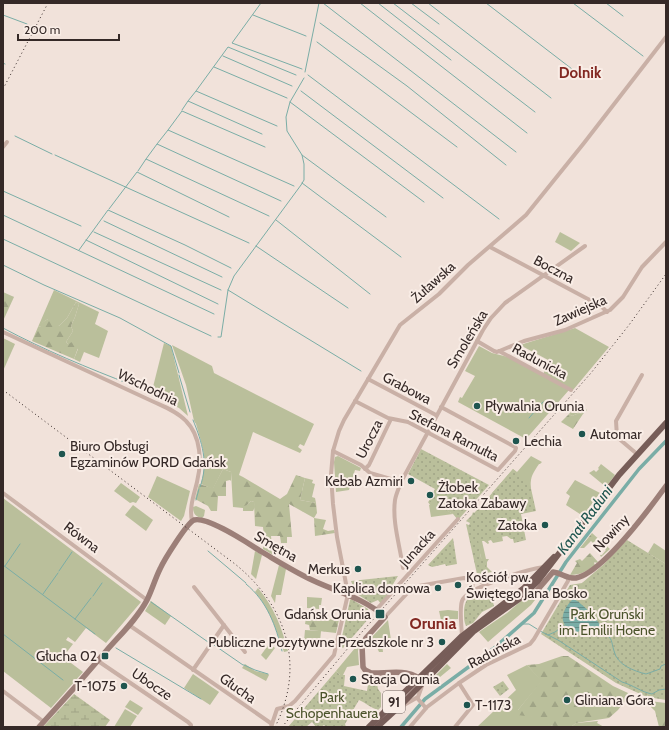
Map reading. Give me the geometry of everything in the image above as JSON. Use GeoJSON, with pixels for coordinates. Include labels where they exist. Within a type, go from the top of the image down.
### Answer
{"type":"FeatureCollection","features":[{"type":"Feature","properties":{"kind":"main road","name":"91"},"geometry":{"type":"LineString","coordinates":[[377,727],[483,624],[525,590],[557,555],[619,475],[666,423]]}},
{"type":"Feature","properties":{"kind":"main road","name":"91"},"geometry":{"type":"LineString","coordinates":[[369,727],[462,636],[525,590],[532,580],[543,570]]}},
{"type":"Feature","properties":{"kind":"street","name":"Żuławska"},"geometry":{"type":"LineString","coordinates":[[348,594],[333,504],[331,469],[333,451],[340,428],[355,401],[400,325],[439,294],[462,271],[522,219],[666,37]]}},
{"type":"Feature","properties":{"kind":"street"},"geometry":{"type":"LineString","coordinates":[[3,147],[7,142]]}},
{"type":"Feature","properties":{"kind":"street","name":"Zawiejska"},"geometry":{"type":"LineString","coordinates":[[499,351],[524,341],[566,330],[607,312],[620,301],[630,288],[642,267],[666,242]]}},
{"type":"Feature","properties":{"kind":"street","name":"Smoleńska"},"geometry":{"type":"LineString","coordinates":[[403,568],[396,524],[395,505],[401,482],[485,325],[501,307],[585,246]]}},
{"type":"Feature","properties":{"kind":"street","name":"Boczna"},"geometry":{"type":"LineString","coordinates":[[490,247],[601,306],[607,312]]}},
{"type":"Feature","properties":{"kind":"street","name":"Wschodnia"},"geometry":{"type":"LineString","coordinates":[[3,332],[173,411],[187,421],[197,441],[200,460],[200,473],[191,509],[192,521]]}},
{"type":"Feature","properties":{"kind":"street"},"geometry":{"type":"LineString","coordinates":[[476,341],[494,351],[499,351]]}},
{"type":"Feature","properties":{"kind":"street","name":"Radunicka"},"geometry":{"type":"LineString","coordinates":[[499,351],[571,390]]}},
{"type":"Feature","properties":{"kind":"street"},"geometry":{"type":"LineString","coordinates":[[637,454],[617,438],[616,421],[642,375]]}},
{"type":"Feature","properties":{"kind":"street","name":"Grabowa"},"geometry":{"type":"LineString","coordinates":[[368,379],[436,415]]}},
{"type":"Feature","properties":{"kind":"street","name":"Stefana Ramułta"},"geometry":{"type":"LineString","coordinates":[[355,401],[391,419],[406,421],[499,470]]}},
{"type":"Feature","properties":{"kind":"street","name":"Grabowa"},"geometry":{"type":"LineString","coordinates":[[441,407],[516,448],[499,470]]}},
{"type":"Feature","properties":{"kind":"street","name":"Urocza"},"geometry":{"type":"LineString","coordinates":[[365,469],[369,466],[391,419]]}},
{"type":"Feature","properties":{"kind":"street"},"geometry":{"type":"LineString","coordinates":[[333,451],[361,465],[370,473],[401,482]]}},
{"type":"Feature","properties":{"kind":"street","name":"Nowiny"},"geometry":{"type":"LineString","coordinates":[[566,577],[575,578],[586,575],[597,566],[633,529],[666,486]]}},
{"type":"Feature","properties":{"kind":"street","name":"Równa"},"geometry":{"type":"LineString","coordinates":[[3,493],[147,600]]}},
{"type":"Feature","properties":{"kind":"street","name":"Junacka"},"geometry":{"type":"LineString","coordinates":[[376,610],[458,519]]}},
{"type":"Feature","properties":{"kind":"street","name":"Smętna"},"geometry":{"type":"LineString","coordinates":[[192,521],[200,520],[222,528],[313,580],[348,594],[385,617]]}},
{"type":"Feature","properties":{"kind":"street"},"geometry":{"type":"LineString","coordinates":[[39,727],[129,625],[147,600],[160,568],[192,521]]}},
{"type":"Feature","properties":{"kind":"street"},"geometry":{"type":"LineString","coordinates":[[462,644],[462,600],[465,596],[488,583],[535,568],[543,570]]}},
{"type":"Feature","properties":{"kind":"street"},"geometry":{"type":"LineString","coordinates":[[525,572],[532,580]]}},
{"type":"Feature","properties":{"kind":"street"},"geometry":{"type":"LineString","coordinates":[[525,590],[530,595],[534,594],[552,573],[556,572],[566,577]]}},
{"type":"Feature","properties":{"kind":"street","name":"Raduńska"},"geometry":{"type":"LineString","coordinates":[[410,727],[425,706],[486,665],[530,644],[540,630],[568,581],[566,577]]}},
{"type":"Feature","properties":{"kind":"street"},"geometry":{"type":"LineString","coordinates":[[428,678],[419,678],[410,673],[371,673],[363,667],[362,645],[366,638],[413,586],[459,579],[473,579],[488,583]]}},
{"type":"Feature","properties":{"kind":"street"},"geometry":{"type":"LineString","coordinates":[[472,591],[473,579]]}},
{"type":"Feature","properties":{"kind":"street"},"geometry":{"type":"LineString","coordinates":[[194,587],[246,652]]}},
{"type":"Feature","properties":{"kind":"street"},"geometry":{"type":"LineString","coordinates":[[271,726],[278,709],[289,706],[334,655],[348,594]]}},
{"type":"Feature","properties":{"kind":"street","name":"Głucha"},"geometry":{"type":"LineString","coordinates":[[129,625],[271,726]]}},
{"type":"Feature","properties":{"kind":"street"},"geometry":{"type":"LineString","coordinates":[[193,670],[224,625]]}},
{"type":"Feature","properties":{"kind":"street"},"geometry":{"type":"LineString","coordinates":[[462,628],[469,630]]}},
{"type":"Feature","properties":{"kind":"street","name":"Ubocze"},"geometry":{"type":"LineString","coordinates":[[98,660],[188,722],[192,725],[191,727]]}},
{"type":"Feature","properties":{"kind":"street"},"geometry":{"type":"LineString","coordinates":[[402,704],[404,705],[418,699],[422,686],[419,678]]}},
{"type":"Feature","properties":{"kind":"street"},"geometry":{"type":"LineString","coordinates":[[455,727],[473,705],[459,683]]}},
{"type":"Feature","properties":{"kind":"street"},"geometry":{"type":"LineString","coordinates":[[3,691],[44,722]]}},
{"type":"Feature","properties":{"kind":"street"},"geometry":{"type":"LineString","coordinates":[[418,699],[425,706]]}},
{"type":"Feature","properties":{"kind":"green space"},"geometry":{"type":"Polygon","coordinates":[[[560,232],[580,243],[571,251],[555,242],[560,232]]]}},
{"type":"Feature","properties":{"kind":"green space"},"geometry":{"type":"Polygon","coordinates":[[[54,290],[99,312],[95,324],[108,331],[99,358],[84,352],[80,362],[74,359],[78,349],[66,342],[73,331],[71,326],[79,304],[76,302],[67,318],[59,326],[48,319],[38,327],[54,290]]]}},
{"type":"Feature","properties":{"kind":"green space"},"geometry":{"type":"Polygon","coordinates":[[[3,292],[14,297],[3,321],[3,292]]]}},
{"type":"Feature","properties":{"kind":"green space"},"geometry":{"type":"Polygon","coordinates":[[[76,302],[79,304],[71,326],[73,331],[66,342],[68,344],[72,342],[78,348],[74,359],[32,341],[38,327],[41,326],[41,323],[50,316],[57,321],[59,326],[67,318],[76,302]]]}},
{"type":"Feature","properties":{"kind":"green space"},"geometry":{"type":"Polygon","coordinates":[[[575,328],[609,347],[573,390],[543,374],[550,361],[520,345],[575,328]]]}},
{"type":"Feature","properties":{"kind":"green space"},"geometry":{"type":"Polygon","coordinates":[[[3,338],[15,344],[3,371],[3,338]]]}},
{"type":"Feature","properties":{"kind":"green space"},"geometry":{"type":"Polygon","coordinates":[[[164,343],[171,346],[188,416],[179,408],[151,395],[164,343]]]}},
{"type":"Feature","properties":{"kind":"green space"},"geometry":{"type":"Polygon","coordinates":[[[172,345],[212,366],[214,373],[314,424],[304,446],[300,444],[298,447],[302,450],[300,453],[253,432],[239,475],[243,477],[243,504],[247,505],[251,501],[254,502],[255,507],[253,511],[243,511],[243,508],[233,507],[231,472],[223,469],[213,489],[201,484],[204,467],[203,447],[194,421],[186,385],[172,345]]]}},
{"type":"Feature","properties":{"kind":"green space"},"geometry":{"type":"Polygon","coordinates":[[[479,346],[492,353],[508,357],[569,390],[526,439],[458,402],[475,376],[465,371],[479,346]]]}},
{"type":"Feature","properties":{"kind":"green space"},"geometry":{"type":"Polygon","coordinates":[[[578,403],[587,410],[583,414],[579,413],[572,416],[569,414],[578,403]]]}},
{"type":"Feature","properties":{"kind":"green space"},"geometry":{"type":"Polygon","coordinates":[[[579,413],[583,414],[573,429],[561,422],[569,414],[572,416],[579,413]]]}},
{"type":"Feature","properties":{"kind":"green space"},"geometry":{"type":"Polygon","coordinates":[[[421,449],[489,485],[458,520],[453,514],[429,501],[435,489],[408,474],[421,449]]]}},
{"type":"Feature","properties":{"kind":"green space"},"geometry":{"type":"Polygon","coordinates":[[[338,456],[361,468],[360,471],[355,470],[349,490],[336,492],[334,462],[335,457],[338,456]]]}},
{"type":"Feature","properties":{"kind":"green space"},"geometry":{"type":"Polygon","coordinates":[[[531,456],[542,462],[534,471],[531,484],[531,493],[492,493],[513,469],[517,472],[531,456]]]}},
{"type":"Feature","properties":{"kind":"green space"},"geometry":{"type":"Polygon","coordinates":[[[601,464],[615,475],[606,487],[589,473],[594,470],[596,472],[601,464]]]}},
{"type":"Feature","properties":{"kind":"green space"},"geometry":{"type":"Polygon","coordinates":[[[223,469],[231,472],[231,481],[226,481],[226,496],[218,496],[217,511],[211,511],[208,506],[195,499],[199,484],[213,488],[223,469]]]}},
{"type":"Feature","properties":{"kind":"green space"},"geometry":{"type":"Polygon","coordinates":[[[513,469],[530,484],[536,511],[521,514],[526,540],[514,543],[513,539],[507,536],[478,540],[481,558],[485,560],[487,573],[477,574],[466,524],[469,525],[470,523],[466,521],[473,512],[474,513],[478,509],[477,507],[480,507],[513,469]]]}},
{"type":"Feature","properties":{"kind":"green space"},"geometry":{"type":"Polygon","coordinates":[[[296,475],[305,478],[300,500],[316,503],[317,513],[314,518],[289,504],[292,537],[287,537],[287,543],[281,543],[280,536],[271,536],[273,555],[263,549],[263,527],[255,526],[254,502],[251,501],[244,506],[243,504],[243,477],[280,499],[287,494],[296,475]]]}},
{"type":"Feature","properties":{"kind":"green space"},"geometry":{"type":"Polygon","coordinates":[[[157,476],[190,491],[184,516],[181,521],[148,497],[157,476]]]}},
{"type":"Feature","properties":{"kind":"green space"},"geometry":{"type":"Polygon","coordinates":[[[305,478],[313,480],[312,483],[315,484],[312,497],[315,498],[316,503],[300,500],[305,478]]]}},
{"type":"Feature","properties":{"kind":"green space"},"geometry":{"type":"Polygon","coordinates":[[[575,480],[600,493],[583,516],[566,505],[570,496],[566,493],[575,480]]]}},
{"type":"Feature","properties":{"kind":"green space"},"geometry":{"type":"Polygon","coordinates":[[[121,483],[140,497],[136,503],[130,503],[114,491],[121,483]]]}},
{"type":"Feature","properties":{"kind":"green space"},"geometry":{"type":"Polygon","coordinates":[[[3,498],[141,602],[106,643],[86,628],[75,642],[68,637],[66,640],[73,644],[63,657],[83,672],[51,708],[3,671],[3,498]]]}},
{"type":"Feature","properties":{"kind":"green space"},"geometry":{"type":"Polygon","coordinates":[[[430,500],[453,514],[431,517],[430,505],[428,502],[430,500]]]}},
{"type":"Feature","properties":{"kind":"green space"},"geometry":{"type":"Polygon","coordinates":[[[133,505],[153,520],[146,531],[125,515],[133,505]]]}},
{"type":"Feature","properties":{"kind":"green space"},"geometry":{"type":"Polygon","coordinates":[[[196,506],[205,510],[202,518],[198,517],[194,513],[193,507],[196,506]]]}},
{"type":"Feature","properties":{"kind":"green space"},"geometry":{"type":"Polygon","coordinates":[[[314,518],[326,520],[323,529],[328,531],[334,530],[335,533],[315,536],[314,518]]]}},
{"type":"Feature","properties":{"kind":"green space"},"geometry":{"type":"Polygon","coordinates":[[[473,526],[502,536],[503,541],[493,543],[491,540],[488,541],[488,544],[482,541],[486,559],[489,559],[487,562],[487,567],[492,572],[486,573],[473,526]]]}},
{"type":"Feature","properties":{"kind":"green space"},"geometry":{"type":"Polygon","coordinates":[[[592,533],[610,549],[601,557],[600,555],[602,555],[606,550],[595,541],[593,543],[591,541],[584,548],[580,548],[592,533]]]}},
{"type":"Feature","properties":{"kind":"green space"},"geometry":{"type":"Polygon","coordinates":[[[453,538],[457,564],[446,566],[445,564],[432,567],[428,565],[453,538]]]}},
{"type":"Feature","properties":{"kind":"green space","name":"Park Oruński im. Emilii Hoene"},"geometry":{"type":"Polygon","coordinates":[[[627,540],[666,564],[666,700],[647,697],[616,683],[541,634],[570,585],[582,583],[603,565],[627,540]]]}},
{"type":"Feature","properties":{"kind":"green space"},"geometry":{"type":"Polygon","coordinates":[[[654,543],[666,551],[666,564],[648,553],[654,543]]]}},
{"type":"Feature","properties":{"kind":"green space"},"geometry":{"type":"Polygon","coordinates":[[[255,551],[262,555],[256,579],[251,574],[255,551]]]}},
{"type":"Feature","properties":{"kind":"green space"},"geometry":{"type":"Polygon","coordinates":[[[590,553],[598,562],[595,562],[595,565],[584,572],[570,575],[577,563],[575,561],[580,559],[582,561],[590,553]]]}},
{"type":"Feature","properties":{"kind":"green space"},"geometry":{"type":"Polygon","coordinates":[[[279,565],[286,569],[281,595],[276,595],[275,603],[271,596],[279,565]]]}},
{"type":"Feature","properties":{"kind":"green space"},"geometry":{"type":"Polygon","coordinates":[[[398,576],[389,591],[391,593],[381,604],[378,600],[371,603],[357,594],[359,587],[353,586],[351,581],[398,576]]]}},
{"type":"Feature","properties":{"kind":"green space"},"geometry":{"type":"Polygon","coordinates":[[[258,588],[264,595],[277,618],[288,651],[284,652],[269,613],[255,592],[258,588]]]}},
{"type":"Feature","properties":{"kind":"green space"},"geometry":{"type":"Polygon","coordinates":[[[489,590],[494,606],[482,612],[473,623],[466,626],[464,622],[464,607],[468,599],[474,595],[489,590]]]}},
{"type":"Feature","properties":{"kind":"green space"},"geometry":{"type":"Polygon","coordinates":[[[530,596],[534,597],[535,600],[531,605],[488,642],[479,632],[507,613],[521,601],[530,596]]]}},
{"type":"Feature","properties":{"kind":"green space"},"geometry":{"type":"Polygon","coordinates":[[[307,597],[322,598],[319,609],[307,608],[307,597]]]}},
{"type":"Feature","properties":{"kind":"green space"},"geometry":{"type":"Polygon","coordinates":[[[351,599],[368,609],[370,617],[343,648],[340,646],[351,599]]]}},
{"type":"Feature","properties":{"kind":"green space"},"geometry":{"type":"Polygon","coordinates":[[[151,601],[171,616],[165,625],[145,611],[151,601]]]}},
{"type":"Feature","properties":{"kind":"green space"},"geometry":{"type":"Polygon","coordinates":[[[439,611],[458,611],[458,619],[441,620],[439,611]]]}},
{"type":"Feature","properties":{"kind":"green space"},"geometry":{"type":"Polygon","coordinates":[[[307,617],[339,620],[336,633],[310,630],[309,625],[305,624],[307,617]]]}},
{"type":"Feature","properties":{"kind":"green space"},"geometry":{"type":"Polygon","coordinates":[[[388,620],[391,640],[382,642],[383,652],[379,652],[375,643],[370,639],[388,620]]]}},
{"type":"Feature","properties":{"kind":"green space"},"geometry":{"type":"Polygon","coordinates":[[[305,630],[321,631],[320,642],[304,641],[305,630]]]}},
{"type":"Feature","properties":{"kind":"green space"},"geometry":{"type":"Polygon","coordinates":[[[360,642],[358,651],[359,665],[347,667],[343,675],[340,675],[336,671],[360,642]]]}},
{"type":"Feature","properties":{"kind":"green space"},"geometry":{"type":"Polygon","coordinates":[[[269,644],[275,648],[266,660],[261,655],[269,644]]]}},
{"type":"Feature","properties":{"kind":"green space"},"geometry":{"type":"Polygon","coordinates":[[[562,656],[568,656],[613,686],[628,693],[625,701],[609,718],[576,723],[571,727],[563,727],[551,726],[540,721],[537,723],[532,717],[518,715],[518,710],[541,681],[527,665],[539,664],[562,656]]]}},
{"type":"Feature","properties":{"kind":"green space"},"geometry":{"type":"Polygon","coordinates":[[[245,664],[255,671],[268,674],[269,675],[266,681],[242,668],[245,664]]]}},
{"type":"Feature","properties":{"kind":"green space"},"geometry":{"type":"Polygon","coordinates":[[[447,664],[451,668],[434,682],[432,679],[447,664]]]}},
{"type":"Feature","properties":{"kind":"green space"},"geometry":{"type":"Polygon","coordinates":[[[527,665],[542,681],[518,710],[555,727],[477,727],[516,690],[507,675],[527,665]]]}},
{"type":"Feature","properties":{"kind":"green space","name":"Park Schopenhauera"},"geometry":{"type":"Polygon","coordinates":[[[336,671],[340,675],[345,675],[344,686],[367,691],[368,684],[377,684],[381,693],[381,707],[378,710],[359,700],[345,724],[346,727],[326,727],[324,725],[321,727],[316,727],[312,722],[306,727],[288,727],[336,671]]]}},
{"type":"Feature","properties":{"kind":"green space"},"geometry":{"type":"Polygon","coordinates":[[[193,674],[219,692],[210,705],[184,688],[193,674]]]}},
{"type":"Feature","properties":{"kind":"green space"},"geometry":{"type":"Polygon","coordinates":[[[503,681],[509,689],[500,696],[493,687],[503,681]]]}},
{"type":"Feature","properties":{"kind":"green space"},"geometry":{"type":"Polygon","coordinates":[[[74,694],[110,720],[105,727],[43,727],[74,694]]]}},
{"type":"Feature","properties":{"kind":"green space"},"geometry":{"type":"Polygon","coordinates":[[[130,700],[143,708],[138,715],[125,707],[130,700]]]}},
{"type":"Feature","properties":{"kind":"green space"},"geometry":{"type":"Polygon","coordinates":[[[649,701],[666,703],[666,715],[656,715],[655,711],[648,704],[649,701]]]}},
{"type":"Feature","properties":{"kind":"green space"},"geometry":{"type":"Polygon","coordinates":[[[125,709],[137,716],[130,727],[114,727],[125,709]]]}},
{"type":"Feature","properties":{"kind":"green space"},"geometry":{"type":"Polygon","coordinates":[[[656,715],[666,715],[666,727],[659,727],[656,715]]]}},
{"type":"Feature","properties":{"kind":"green space"},"geometry":{"type":"Polygon","coordinates":[[[598,721],[597,723],[604,727],[571,727],[576,723],[598,721]]]}},
{"type":"Feature","properties":{"kind":"water"},"geometry":{"type":"Polygon","coordinates":[[[573,599],[591,613],[604,632],[595,633],[582,630],[575,633],[565,626],[563,621],[564,613],[573,599]]]}},
{"type":"Feature","properties":{"kind":"waterway"},"geometry":{"type":"LineString","coordinates":[[261,3],[232,43],[302,69]]}},
{"type":"Feature","properties":{"kind":"waterway"},"geometry":{"type":"LineString","coordinates":[[305,72],[319,3]]}},
{"type":"Feature","properties":{"kind":"waterway"},"geometry":{"type":"LineString","coordinates":[[323,3],[516,152]]}},
{"type":"Feature","properties":{"kind":"waterway"},"geometry":{"type":"LineString","coordinates":[[360,3],[527,133]]}},
{"type":"Feature","properties":{"kind":"waterway"},"geometry":{"type":"LineString","coordinates":[[378,3],[451,60]]}},
{"type":"Feature","properties":{"kind":"waterway"},"geometry":{"type":"LineString","coordinates":[[393,3],[535,112]]}},
{"type":"Feature","properties":{"kind":"waterway"},"geometry":{"type":"LineString","coordinates":[[411,3],[439,24]]}},
{"type":"Feature","properties":{"kind":"waterway"},"geometry":{"type":"LineString","coordinates":[[428,3],[551,98]]}},
{"type":"Feature","properties":{"kind":"waterway"},"geometry":{"type":"LineString","coordinates":[[486,3],[572,69]]}},
{"type":"Feature","properties":{"kind":"waterway"},"geometry":{"type":"LineString","coordinates":[[573,3],[643,56]]}},
{"type":"Feature","properties":{"kind":"waterway"},"geometry":{"type":"LineString","coordinates":[[606,3],[623,16]]}},
{"type":"Feature","properties":{"kind":"waterway"},"geometry":{"type":"LineString","coordinates":[[3,15],[27,24]]}},
{"type":"Feature","properties":{"kind":"waterway"},"geometry":{"type":"LineString","coordinates":[[253,15],[306,36]]}},
{"type":"Feature","properties":{"kind":"waterway"},"geometry":{"type":"LineString","coordinates":[[320,23],[407,86],[506,165]]}},
{"type":"Feature","properties":{"kind":"waterway"},"geometry":{"type":"LineString","coordinates":[[317,42],[457,147]]}},
{"type":"Feature","properties":{"kind":"waterway"},"geometry":{"type":"LineString","coordinates":[[196,91],[228,47],[296,75]]}},
{"type":"Feature","properties":{"kind":"waterway"},"geometry":{"type":"LineString","coordinates":[[223,56],[292,86]]}},
{"type":"Feature","properties":{"kind":"waterway"},"geometry":{"type":"LineString","coordinates":[[214,67],[287,98]]}},
{"type":"Feature","properties":{"kind":"waterway"},"geometry":{"type":"LineString","coordinates":[[308,75],[499,219]]}},
{"type":"Feature","properties":{"kind":"waterway"},"geometry":{"type":"LineString","coordinates":[[218,337],[221,337],[228,290],[234,276],[304,180],[304,164],[302,155],[287,131],[286,117],[290,102],[304,78]]}},
{"type":"Feature","properties":{"kind":"waterway"},"geometry":{"type":"LineString","coordinates":[[188,101],[196,91],[277,126]]}},
{"type":"Feature","properties":{"kind":"waterway"},"geometry":{"type":"LineString","coordinates":[[301,91],[443,198]]}},
{"type":"Feature","properties":{"kind":"waterway"},"geometry":{"type":"LineString","coordinates":[[182,110],[188,101],[262,134]]}},
{"type":"Feature","properties":{"kind":"waterway"},"geometry":{"type":"LineString","coordinates":[[290,102],[424,202]]}},
{"type":"Feature","properties":{"kind":"waterway"},"geometry":{"type":"LineString","coordinates":[[168,130],[182,111],[265,147]]}},
{"type":"Feature","properties":{"kind":"waterway"},"geometry":{"type":"LineString","coordinates":[[157,144],[168,130],[294,186]]}},
{"type":"Feature","properties":{"kind":"waterway"},"geometry":{"type":"LineString","coordinates":[[15,136],[52,154]]}},
{"type":"Feature","properties":{"kind":"waterway"},"geometry":{"type":"LineString","coordinates":[[146,159],[157,144],[281,201]]}},
{"type":"Feature","properties":{"kind":"waterway"},"geometry":{"type":"LineString","coordinates":[[55,155],[249,243]]}},
{"type":"Feature","properties":{"kind":"waterway"},"geometry":{"type":"LineString","coordinates":[[302,155],[386,217]]}},
{"type":"Feature","properties":{"kind":"waterway"},"geometry":{"type":"LineString","coordinates":[[138,171],[146,159],[269,216]]}},
{"type":"Feature","properties":{"kind":"waterway"},"geometry":{"type":"LineString","coordinates":[[109,209],[137,172],[229,217]]}},
{"type":"Feature","properties":{"kind":"waterway"},"geometry":{"type":"LineString","coordinates":[[302,183],[401,257]]}},
{"type":"Feature","properties":{"kind":"waterway"},"geometry":{"type":"LineString","coordinates":[[3,191],[81,226]]}},
{"type":"Feature","properties":{"kind":"waterway"},"geometry":{"type":"LineString","coordinates":[[79,250],[108,210],[231,268]]}},
{"type":"Feature","properties":{"kind":"waterway"},"geometry":{"type":"LineString","coordinates":[[3,215],[214,314]]}},
{"type":"Feature","properties":{"kind":"waterway"},"geometry":{"type":"LineString","coordinates":[[276,220],[370,294]]}},
{"type":"Feature","properties":{"kind":"waterway"},"geometry":{"type":"LineString","coordinates":[[104,221],[222,277]]}},
{"type":"Feature","properties":{"kind":"waterway"},"geometry":{"type":"LineString","coordinates":[[94,232],[221,290]]}},
{"type":"Feature","properties":{"kind":"waterway"},"geometry":{"type":"LineString","coordinates":[[3,239],[211,336]]}},
{"type":"Feature","properties":{"kind":"waterway"},"geometry":{"type":"LineString","coordinates":[[86,240],[218,304]]}},
{"type":"Feature","properties":{"kind":"waterway"},"geometry":{"type":"LineString","coordinates":[[256,246],[348,308]]}},
{"type":"Feature","properties":{"kind":"waterway"},"geometry":{"type":"LineString","coordinates":[[3,265],[44,285],[120,318],[171,346],[179,373]]}},
{"type":"Feature","properties":{"kind":"waterway"},"geometry":{"type":"LineString","coordinates":[[228,290],[361,371]]}},
{"type":"Feature","properties":{"kind":"waterway"},"geometry":{"type":"LineString","coordinates":[[3,328],[34,344],[132,385]]}},
{"type":"Feature","properties":{"kind":"waterway"},"geometry":{"type":"LineString","coordinates":[[179,375],[190,412]]}},
{"type":"Feature","properties":{"kind":"waterway"},"geometry":{"type":"LineString","coordinates":[[529,418],[543,402]]}},
{"type":"Feature","properties":{"kind":"waterway"},"geometry":{"type":"LineString","coordinates":[[535,405],[538,408]]}},
{"type":"Feature","properties":{"kind":"waterway"},"geometry":{"type":"LineString","coordinates":[[193,420],[202,445],[204,461],[203,478],[200,487]]}},
{"type":"Feature","properties":{"kind":"waterway","name":"Kanał Raduni"},"geometry":{"type":"LineString","coordinates":[[401,727],[425,699],[493,649],[534,613],[566,562],[639,469],[666,441]]}},
{"type":"Feature","properties":{"kind":"waterway"},"geometry":{"type":"LineString","coordinates":[[196,500],[199,489]]}},
{"type":"Feature","properties":{"kind":"waterway"},"geometry":{"type":"LineString","coordinates":[[5,566],[20,544]]}},
{"type":"Feature","properties":{"kind":"waterway"},"geometry":{"type":"LineString","coordinates":[[208,551],[246,583]]}},
{"type":"Feature","properties":{"kind":"waterway"},"geometry":{"type":"LineString","coordinates":[[59,571],[72,552]]}},
{"type":"Feature","properties":{"kind":"waterway"},"geometry":{"type":"LineString","coordinates":[[3,565],[95,634]]}},
{"type":"Feature","properties":{"kind":"waterway"},"geometry":{"type":"LineString","coordinates":[[43,594],[58,573]]}},
{"type":"Feature","properties":{"kind":"waterway"},"geometry":{"type":"LineString","coordinates":[[93,596],[102,583]]}},
{"type":"Feature","properties":{"kind":"waterway"},"geometry":{"type":"LineString","coordinates":[[246,584],[260,598],[270,614],[282,651]]}},
{"type":"Feature","properties":{"kind":"waterway"},"geometry":{"type":"LineString","coordinates":[[75,619],[91,598]]}},
{"type":"Feature","properties":{"kind":"waterway"},"geometry":{"type":"LineString","coordinates":[[151,602],[208,642]]}},
{"type":"Feature","properties":{"kind":"waterway"},"geometry":{"type":"LineString","coordinates":[[521,624],[529,624],[537,629]]}},
{"type":"Feature","properties":{"kind":"waterway"},"geometry":{"type":"LineString","coordinates":[[548,635],[565,625]]}},
{"type":"Feature","properties":{"kind":"waterway"},"geometry":{"type":"LineString","coordinates":[[540,631],[558,640],[622,682],[652,694],[659,690],[666,689]]}},
{"type":"Feature","properties":{"kind":"waterway"},"geometry":{"type":"LineString","coordinates":[[604,632],[610,638],[616,656],[622,664],[627,667],[646,674],[660,669],[661,666],[666,664]]}},
{"type":"Feature","properties":{"kind":"waterway"},"geometry":{"type":"LineString","coordinates":[[3,634],[63,680]]}},
{"type":"Feature","properties":{"kind":"waterway"},"geometry":{"type":"LineString","coordinates":[[214,645],[243,665],[268,674]]}},
{"type":"Feature","properties":{"kind":"waterway"},"geometry":{"type":"LineString","coordinates":[[116,648],[201,699]]}},
{"type":"Feature","properties":{"kind":"railway"},"geometry":{"type":"LineString","coordinates":[[3,89],[48,3]]}},
{"type":"Feature","properties":{"kind":"railway"},"geometry":{"type":"LineString","coordinates":[[282,727],[354,641],[591,373],[629,325],[666,274]]}},
{"type":"Feature","properties":{"kind":"railway"},"geometry":{"type":"LineString","coordinates":[[3,390],[235,564],[253,581],[268,599],[279,618],[286,638],[290,660],[289,682],[284,704],[275,727]]}},
{"type":"Feature","properties":{"kind":"place","name":"Pływalnia Orunia"},"geometry":{"type":"Point","coordinates":[477,406]}},
{"type":"Feature","properties":{"kind":"place","name":"Automar"},"geometry":{"type":"Point","coordinates":[582,434]}},
{"type":"Feature","properties":{"kind":"place","name":"Lechia"},"geometry":{"type":"Point","coordinates":[516,441]}},
{"type":"Feature","properties":{"kind":"place","name":"Biuro Obsługi Egzaminów PORD Gdańsk"},"geometry":{"type":"Point","coordinates":[62,454]}},
{"type":"Feature","properties":{"kind":"place","name":"Kebab Azmiri"},"geometry":{"type":"Point","coordinates":[411,481]}},
{"type":"Feature","properties":{"kind":"place","name":"Żłobek Zatoka Zabawy"},"geometry":{"type":"Point","coordinates":[430,495]}},
{"type":"Feature","properties":{"kind":"place","name":"Zatoka"},"geometry":{"type":"Point","coordinates":[545,525]}},
{"type":"Feature","properties":{"kind":"place","name":"Merkus"},"geometry":{"type":"Point","coordinates":[358,569]}},
{"type":"Feature","properties":{"kind":"place","name":"Kościół pw. Świętego Jana Bosko"},"geometry":{"type":"Point","coordinates":[458,585]}},
{"type":"Feature","properties":{"kind":"place","name":"Kaplica domowa"},"geometry":{"type":"Point","coordinates":[438,588]}},
{"type":"Feature","properties":{"kind":"place","name":"Gdańsk Orunia"},"geometry":{"type":"Point","coordinates":[380,614]}},
{"type":"Feature","properties":{"kind":"place","name":"Publiczne Pozytywne Przedszkole nr 3"},"geometry":{"type":"Point","coordinates":[442,642]}},
{"type":"Feature","properties":{"kind":"place","name":"Głucha 02"},"geometry":{"type":"Point","coordinates":[105,656]}},
{"type":"Feature","properties":{"kind":"place","name":"Stacja Orunia"},"geometry":{"type":"Point","coordinates":[353,679]}},
{"type":"Feature","properties":{"kind":"place","name":"T-1075"},"geometry":{"type":"Point","coordinates":[124,686]}},
{"type":"Feature","properties":{"kind":"place","name":"Gliniana Góra"},"geometry":{"type":"Point","coordinates":[567,700]}},
{"type":"Feature","properties":{"kind":"place","name":"T-1173"},"geometry":{"type":"Point","coordinates":[467,705]}},
{"type":"Feature","properties":{"kind":"district","name":"Dolnik"},"geometry":{"type":"Point","coordinates":[580,73]}},
{"type":"Feature","properties":{"kind":"district","name":"Orunia"},"geometry":{"type":"Point","coordinates":[433,623]}}]}
